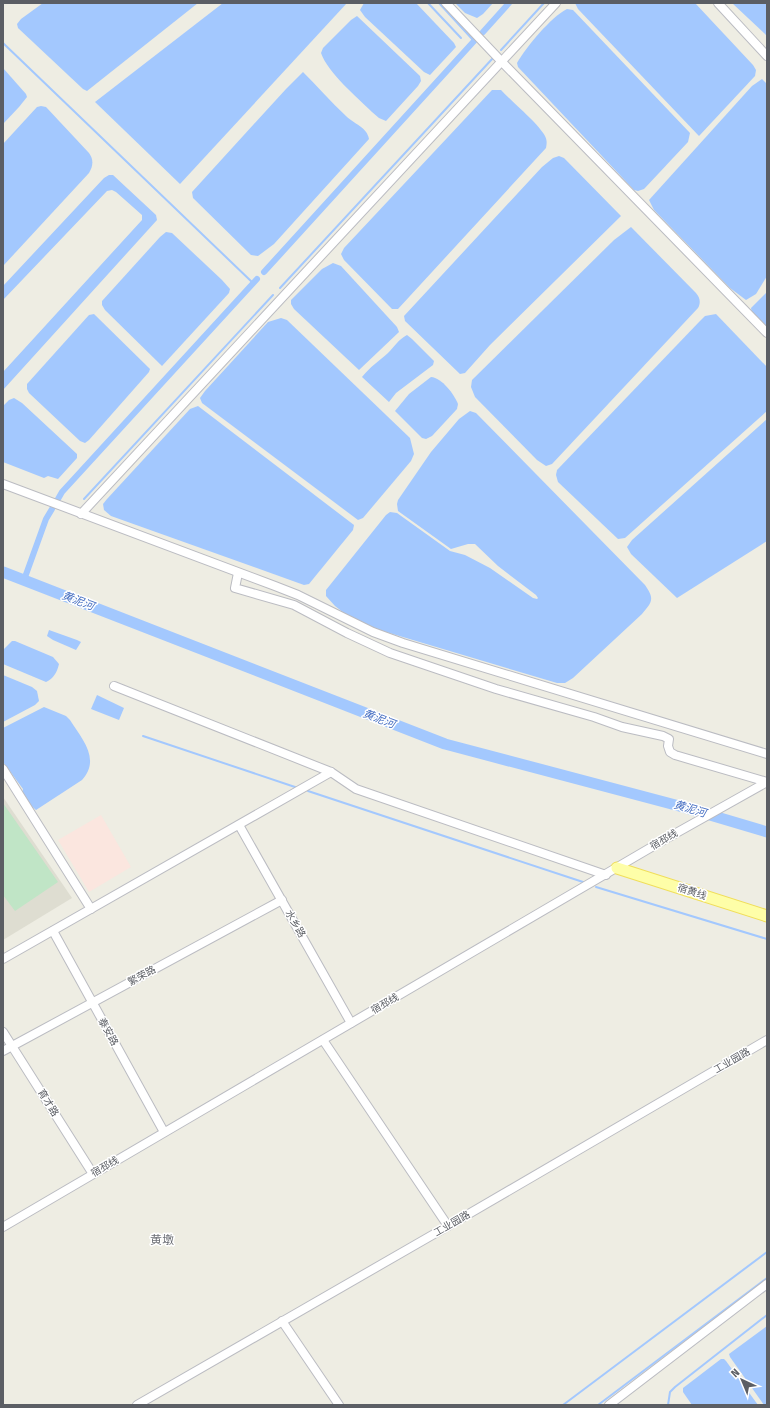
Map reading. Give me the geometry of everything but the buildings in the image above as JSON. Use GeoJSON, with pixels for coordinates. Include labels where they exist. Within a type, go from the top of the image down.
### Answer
{"type":"FeatureCollection","features":[{"type":"Feature","properties":{"kind":"main road","name":"宿黄线"},"geometry":{"type":"LineString","coordinates":[[617,868],[767,916]]}},
{"type":"Feature","properties":{"kind":"street"},"geometry":{"type":"LineString","coordinates":[[446,3],[767,333]]}},
{"type":"Feature","properties":{"kind":"street"},"geometry":{"type":"LineString","coordinates":[[81,514],[556,3]]}},
{"type":"Feature","properties":{"kind":"street"},"geometry":{"type":"LineString","coordinates":[[718,3],[767,56]]}},
{"type":"Feature","properties":{"kind":"street"},"geometry":{"type":"LineString","coordinates":[[3,484],[298,595],[372,632],[403,643],[767,754]]}},
{"type":"Feature","properties":{"kind":"street"},"geometry":{"type":"LineString","coordinates":[[238,573],[235,588],[294,605],[346,633],[390,652],[496,689],[594,717],[622,727],[663,736],[669,739],[668,746],[670,752],[675,755],[767,782]]}},
{"type":"Feature","properties":{"kind":"street"},"geometry":{"type":"LineString","coordinates":[[294,605],[298,595]]}},
{"type":"Feature","properties":{"kind":"street"},"geometry":{"type":"LineString","coordinates":[[114,686],[331,772],[356,789],[606,874]]}},
{"type":"Feature","properties":{"kind":"street"},"geometry":{"type":"LineString","coordinates":[[3,769],[91,909]]}},
{"type":"Feature","properties":{"kind":"street"},"geometry":{"type":"LineString","coordinates":[[3,959],[331,772]]}},
{"type":"Feature","properties":{"kind":"street","name":"宿邳线"},"geometry":{"type":"LineString","coordinates":[[3,1226],[606,874],[767,782]]}},
{"type":"Feature","properties":{"kind":"street","name":"水乡路"},"geometry":{"type":"LineString","coordinates":[[239,825],[352,1023]]}},
{"type":"Feature","properties":{"kind":"street","name":"繁荣路"},"geometry":{"type":"LineString","coordinates":[[3,1051],[282,900]]}},
{"type":"Feature","properties":{"kind":"street","name":"泰安路"},"geometry":{"type":"LineString","coordinates":[[53,931],[164,1132]]}},
{"type":"Feature","properties":{"kind":"street","name":"育才路"},"geometry":{"type":"LineString","coordinates":[[3,1032],[93,1174]]}},
{"type":"Feature","properties":{"kind":"street"},"geometry":{"type":"LineString","coordinates":[[323,1040],[448,1226]]}},
{"type":"Feature","properties":{"kind":"street","name":"工业园路"},"geometry":{"type":"LineString","coordinates":[[137,1405],[767,1040]]}},
{"type":"Feature","properties":{"kind":"street"},"geometry":{"type":"LineString","coordinates":[[608,1405],[767,1284]]}},
{"type":"Feature","properties":{"kind":"street"},"geometry":{"type":"LineString","coordinates":[[282,1321],[339,1405]]}},
{"type":"Feature","properties":{"kind":"shaded area"},"geometry":{"type":"Polygon","coordinates":[[[3,797],[72,898],[3,940],[3,797]]]}},
{"type":"Feature","properties":{"kind":"shaded area"},"geometry":{"type":"Polygon","coordinates":[[[101,815],[131,867],[89,892],[58,840],[101,815]]]}},
{"type":"Feature","properties":{"kind":"green space"},"geometry":{"type":"Polygon","coordinates":[[[3,803],[58,882],[15,911],[3,895],[3,803]]]}},
{"type":"Feature","properties":{"kind":"water"},"geometry":{"type":"Polygon","coordinates":[[[43,3],[198,3],[87,91],[83,89],[18,28],[17,24],[21,19],[43,3]]]}},
{"type":"Feature","properties":{"kind":"water"},"geometry":{"type":"Polygon","coordinates":[[[223,3],[347,3],[180,184],[95,102],[223,3]]]}},
{"type":"Feature","properties":{"kind":"water"},"geometry":{"type":"Polygon","coordinates":[[[364,3],[416,3],[454,43],[456,47],[430,75],[424,72],[365,17],[360,10],[364,3]]]}},
{"type":"Feature","properties":{"kind":"water"},"geometry":{"type":"Polygon","coordinates":[[[455,3],[493,3],[477,18],[465,13],[455,3]]]}},
{"type":"Feature","properties":{"kind":"water"},"geometry":{"type":"Polygon","coordinates":[[[575,3],[695,3],[753,65],[756,70],[755,76],[699,136],[578,9],[575,3]]]}},
{"type":"Feature","properties":{"kind":"water"},"geometry":{"type":"Polygon","coordinates":[[[732,3],[767,3],[767,36],[764,33],[732,3]]]}},
{"type":"Feature","properties":{"kind":"water"},"geometry":{"type":"Polygon","coordinates":[[[567,9],[573,10],[690,133],[688,142],[644,189],[638,191],[634,190],[518,67],[517,63],[526,49],[547,25],[567,9]]]}},
{"type":"Feature","properties":{"kind":"water"},"geometry":{"type":"Polygon","coordinates":[[[357,16],[420,76],[421,81],[418,86],[386,121],[379,118],[372,112],[336,77],[321,53],[323,48],[357,16]]]}},
{"type":"Feature","properties":{"kind":"water"},"geometry":{"type":"Polygon","coordinates":[[[3,68],[27,97],[3,124],[3,68]]]}},
{"type":"Feature","properties":{"kind":"water"},"geometry":{"type":"Polygon","coordinates":[[[303,72],[349,119],[366,131],[369,139],[274,244],[258,256],[251,255],[193,198],[192,192],[303,72]]]}},
{"type":"Feature","properties":{"kind":"water"},"geometry":{"type":"Polygon","coordinates":[[[762,79],[767,84],[767,276],[756,294],[746,300],[730,288],[654,210],[649,200],[752,86],[762,79]]]}},
{"type":"Feature","properties":{"kind":"water"},"geometry":{"type":"Polygon","coordinates":[[[492,90],[501,90],[537,125],[546,137],[546,148],[398,309],[392,309],[344,260],[341,254],[344,248],[492,90]]]}},
{"type":"Feature","properties":{"kind":"water"},"geometry":{"type":"Polygon","coordinates":[[[37,107],[46,107],[89,153],[92,158],[92,165],[89,173],[3,266],[3,144],[37,107]]]}},
{"type":"Feature","properties":{"kind":"water"},"geometry":{"type":"Polygon","coordinates":[[[559,156],[564,158],[621,216],[490,345],[465,373],[460,374],[405,321],[404,316],[542,167],[553,158],[559,156]]]}},
{"type":"Feature","properties":{"kind":"water"},"geometry":{"type":"Polygon","coordinates":[[[109,175],[113,175],[156,215],[157,220],[3,390],[3,372],[142,220],[142,215],[116,192],[112,190],[107,191],[3,300],[3,286],[104,178],[109,175]]]}},
{"type":"Feature","properties":{"kind":"water"},"geometry":{"type":"Polygon","coordinates":[[[631,227],[696,293],[700,300],[700,304],[698,308],[552,464],[546,466],[537,460],[475,397],[471,387],[472,380],[614,240],[631,227]]]}},
{"type":"Feature","properties":{"kind":"water"},"geometry":{"type":"Polygon","coordinates":[[[166,232],[172,233],[230,289],[229,293],[162,366],[105,310],[102,305],[102,301],[166,232]]]}},
{"type":"Feature","properties":{"kind":"water"},"geometry":{"type":"Polygon","coordinates":[[[333,263],[341,266],[397,327],[399,332],[359,370],[294,309],[291,304],[291,300],[322,269],[333,263]]]}},
{"type":"Feature","properties":{"kind":"water"},"geometry":{"type":"Polygon","coordinates":[[[767,292],[767,328],[752,313],[751,308],[767,292]]]}},
{"type":"Feature","properties":{"kind":"water"},"geometry":{"type":"Polygon","coordinates":[[[94,314],[150,369],[149,372],[85,443],[80,441],[29,393],[27,384],[89,315],[94,314]]]}},
{"type":"Feature","properties":{"kind":"water"},"geometry":{"type":"Polygon","coordinates":[[[716,314],[767,367],[767,411],[625,538],[618,539],[558,482],[556,475],[557,470],[705,316],[716,314]]]}},
{"type":"Feature","properties":{"kind":"water"},"geometry":{"type":"Polygon","coordinates":[[[281,318],[287,320],[410,438],[414,454],[411,461],[363,518],[358,520],[202,403],[200,398],[268,322],[281,318]]]}},
{"type":"Feature","properties":{"kind":"water"},"geometry":{"type":"Polygon","coordinates":[[[407,335],[434,361],[433,365],[396,393],[389,402],[362,377],[407,335]]]}},
{"type":"Feature","properties":{"kind":"water"},"geometry":{"type":"Polygon","coordinates":[[[431,377],[439,380],[447,387],[458,404],[457,409],[432,436],[426,439],[422,438],[395,411],[409,394],[431,377]]]}},
{"type":"Feature","properties":{"kind":"water"},"geometry":{"type":"Polygon","coordinates":[[[14,398],[22,403],[77,454],[77,458],[58,479],[48,476],[44,478],[3,462],[3,406],[9,400],[14,398]]]}},
{"type":"Feature","properties":{"kind":"water"},"geometry":{"type":"Polygon","coordinates":[[[198,406],[354,525],[353,530],[309,584],[304,585],[111,516],[104,510],[103,504],[107,499],[190,409],[198,406]]]}},
{"type":"Feature","properties":{"kind":"water"},"geometry":{"type":"Polygon","coordinates":[[[470,411],[476,413],[645,585],[650,594],[650,603],[642,614],[573,678],[565,683],[557,683],[376,629],[344,613],[326,596],[326,590],[390,512],[397,513],[450,551],[465,555],[490,568],[533,598],[538,598],[498,566],[475,544],[468,544],[451,549],[398,511],[398,500],[431,452],[459,419],[470,411]]]}},
{"type":"Feature","properties":{"kind":"water"},"geometry":{"type":"Polygon","coordinates":[[[767,419],[767,541],[677,598],[631,554],[627,547],[632,540],[767,419]]]}},
{"type":"Feature","properties":{"kind":"water"},"geometry":{"type":"Polygon","coordinates":[[[49,630],[81,642],[76,650],[47,636],[49,630]]]}},
{"type":"Feature","properties":{"kind":"water"},"geometry":{"type":"Polygon","coordinates":[[[12,641],[53,657],[59,664],[53,677],[46,682],[3,664],[3,650],[12,641]]]}},
{"type":"Feature","properties":{"kind":"water"},"geometry":{"type":"Polygon","coordinates":[[[3,675],[32,687],[37,691],[39,701],[35,705],[3,722],[3,675]]]}},
{"type":"Feature","properties":{"kind":"water"},"geometry":{"type":"Polygon","coordinates":[[[97,695],[124,708],[119,720],[91,709],[97,695]]]}},
{"type":"Feature","properties":{"kind":"water"},"geometry":{"type":"Polygon","coordinates":[[[44,707],[66,716],[70,720],[88,749],[90,764],[82,780],[36,810],[28,803],[22,794],[23,789],[3,762],[3,728],[44,707]]]}},
{"type":"Feature","properties":{"kind":"water"},"geometry":{"type":"Polygon","coordinates":[[[767,1326],[767,1405],[764,1405],[729,1354],[767,1326]]]}},
{"type":"Feature","properties":{"kind":"water"},"geometry":{"type":"Polygon","coordinates":[[[721,1359],[726,1361],[758,1405],[692,1405],[683,1392],[683,1388],[721,1359]]]}},
{"type":"Feature","properties":{"kind":"waterway"},"geometry":{"type":"LineString","coordinates":[[428,3],[461,38]]}},
{"type":"Feature","properties":{"kind":"waterway"},"geometry":{"type":"LineString","coordinates":[[439,3],[474,41]]}},
{"type":"Feature","properties":{"kind":"waterway"},"geometry":{"type":"LineString","coordinates":[[483,32],[509,3]]}},
{"type":"Feature","properties":{"kind":"waterway"},"geometry":{"type":"LineString","coordinates":[[501,50],[544,3]]}},
{"type":"Feature","properties":{"kind":"waterway"},"geometry":{"type":"LineString","coordinates":[[264,272],[475,40]]}},
{"type":"Feature","properties":{"kind":"waterway"},"geometry":{"type":"LineString","coordinates":[[3,43],[253,283]]}},
{"type":"Feature","properties":{"kind":"waterway"},"geometry":{"type":"LineString","coordinates":[[280,288],[493,58]]}},
{"type":"Feature","properties":{"kind":"waterway"},"geometry":{"type":"LineString","coordinates":[[58,499],[62,492],[257,279]]}},
{"type":"Feature","properties":{"kind":"waterway"},"geometry":{"type":"LineString","coordinates":[[84,499],[273,295]]}},
{"type":"Feature","properties":{"kind":"waterway"},"geometry":{"type":"LineString","coordinates":[[24,580],[46,519],[52,509]]}},
{"type":"Feature","properties":{"kind":"waterway","name":"黄泥河"},"geometry":{"type":"LineString","coordinates":[[3,572],[445,744],[683,807],[767,832]]}},
{"type":"Feature","properties":{"kind":"waterway"},"geometry":{"type":"LineString","coordinates":[[143,736],[295,787]]}},
{"type":"Feature","properties":{"kind":"waterway"},"geometry":{"type":"LineString","coordinates":[[308,791],[583,882]]}},
{"type":"Feature","properties":{"kind":"waterway"},"geometry":{"type":"LineString","coordinates":[[596,887],[767,939]]}},
{"type":"Feature","properties":{"kind":"waterway"},"geometry":{"type":"LineString","coordinates":[[563,1405],[767,1252]]}},
{"type":"Feature","properties":{"kind":"waterway"},"geometry":{"type":"LineString","coordinates":[[598,1405],[767,1278]]}},
{"type":"Feature","properties":{"kind":"waterway"},"geometry":{"type":"LineString","coordinates":[[668,1405],[670,1392],[675,1387],[767,1315]]}},
{"type":"Feature","properties":{"kind":"district","name":"黄墩"},"geometry":{"type":"Point","coordinates":[162,1240]}}]}
